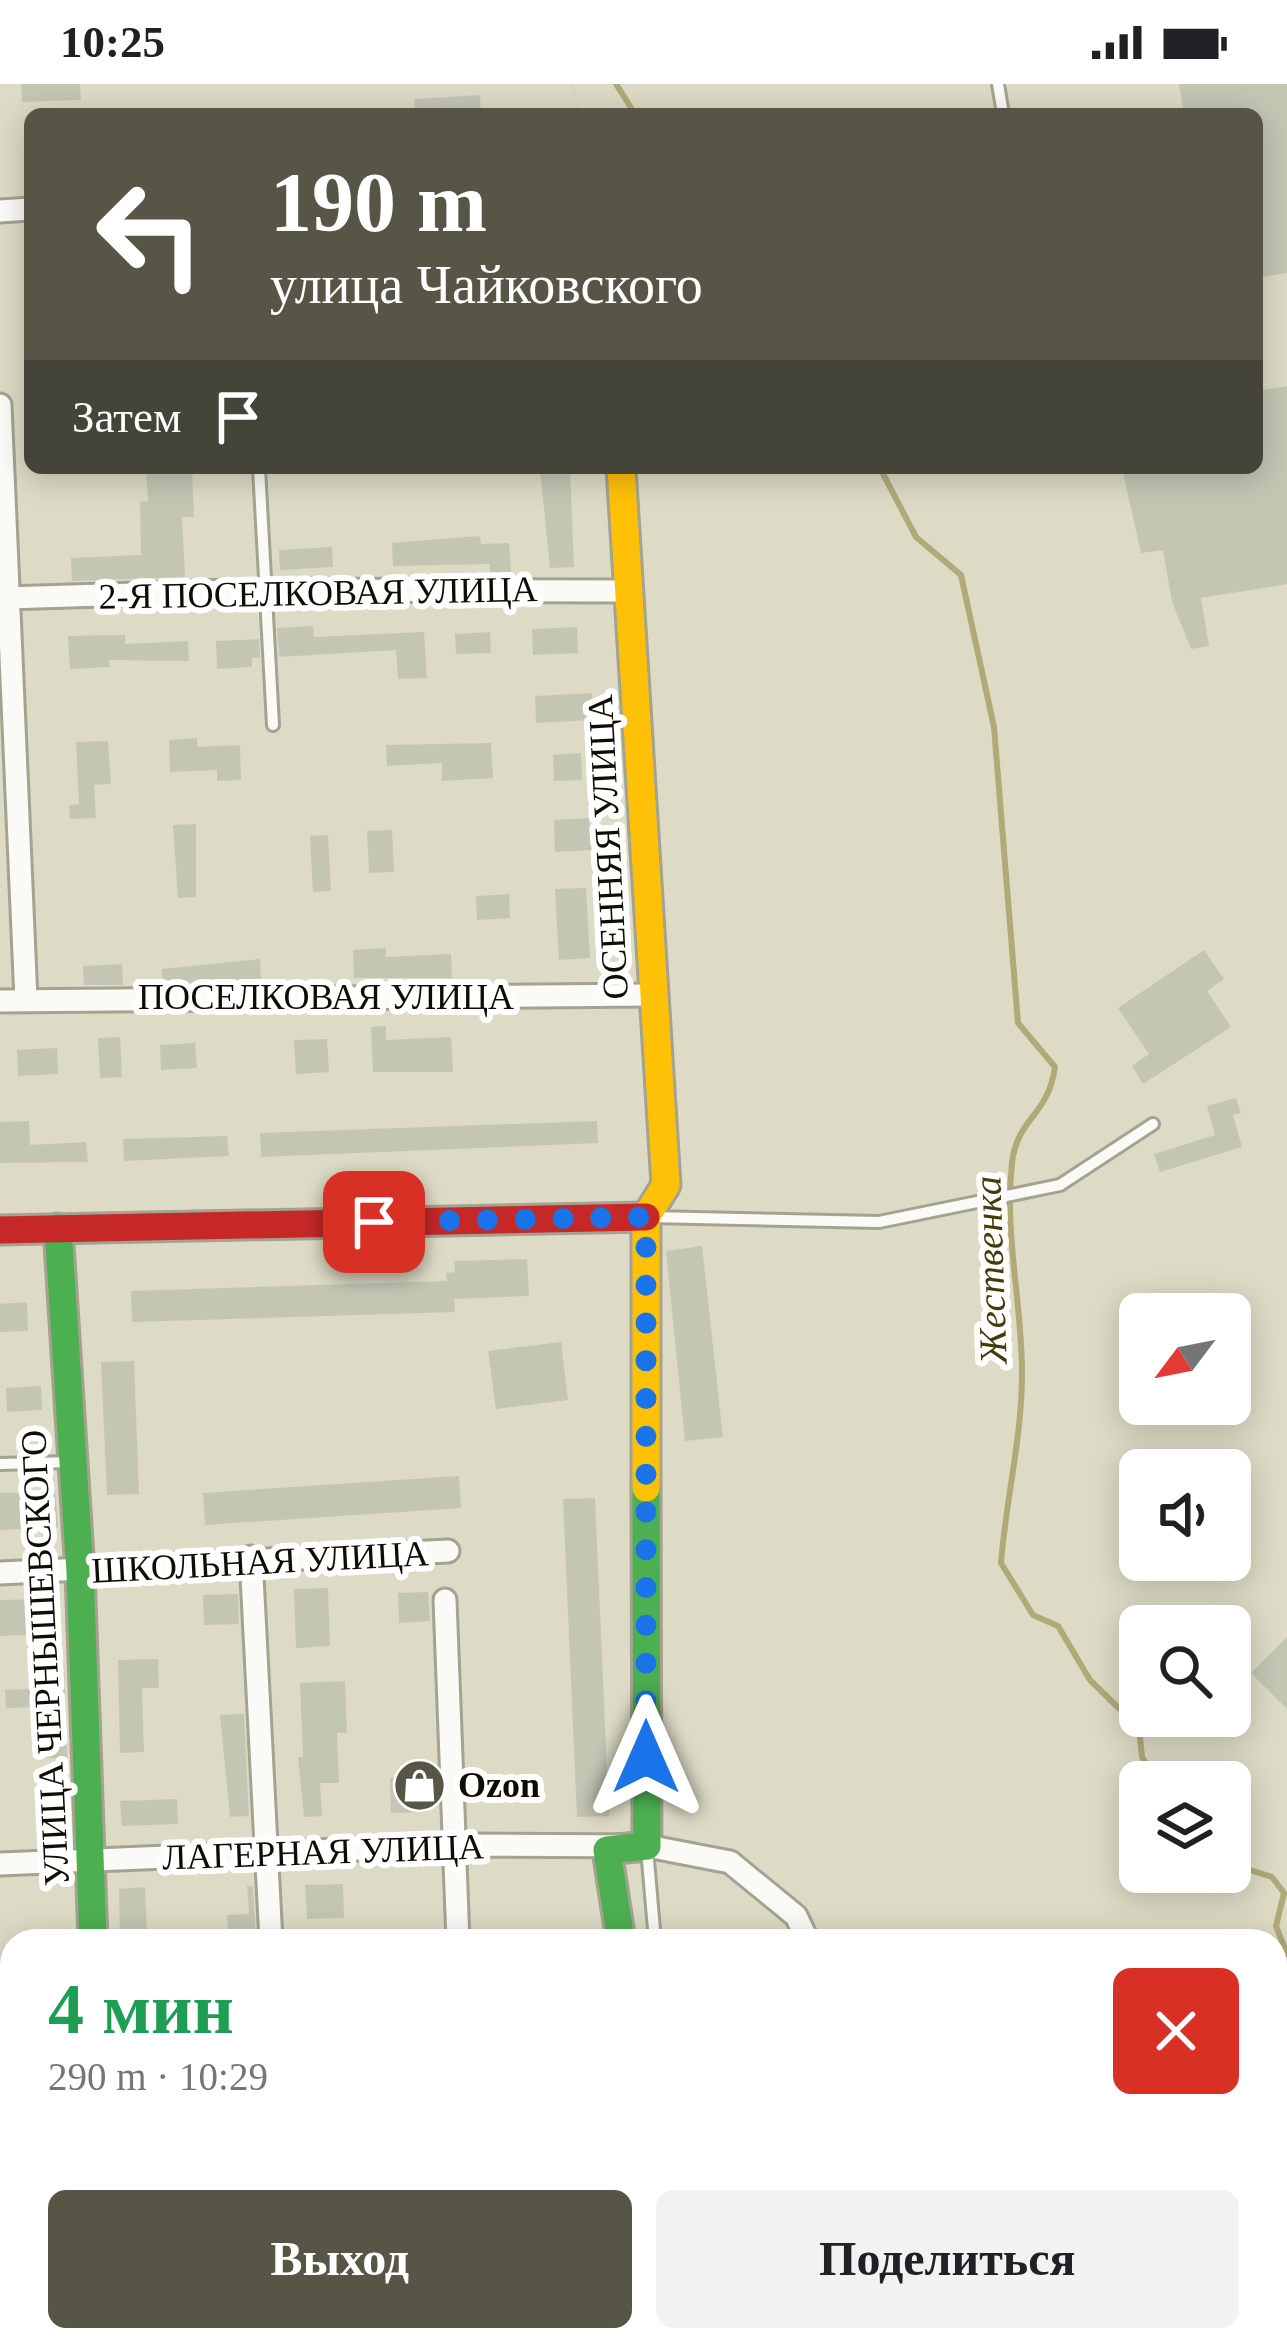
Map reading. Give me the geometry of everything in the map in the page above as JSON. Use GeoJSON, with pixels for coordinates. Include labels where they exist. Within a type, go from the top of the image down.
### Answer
{"type":"FeatureCollection","features":[{"type":"Feature","properties":{"kind":"street"},"geometry":{"type":"LineString","coordinates":[[0,405],[26,1000]]}},
{"type":"Feature","properties":{"kind":"street","name":"ОСЕННЯЯ УЛИЦА"},"geometry":{"type":"LineString","coordinates":[[621,474],[666,1185],[646,1217],[647,1846]]}},
{"type":"Feature","properties":{"kind":"street","name":"2-Я ПОСЕЛКОВАЯ УЛИЦА"},"geometry":{"type":"LineString","coordinates":[[6,598],[263,590],[630,591]]}},
{"type":"Feature","properties":{"kind":"street","name":"ПОСЕЛКОВАЯ УЛИЦА"},"geometry":{"type":"LineString","coordinates":[[0,1001],[651,995]]}},
{"type":"Feature","properties":{"kind":"street"},"geometry":{"type":"LineString","coordinates":[[0,1231],[646,1217]]}},
{"type":"Feature","properties":{"kind":"street","name":"УЛИЦА ЧЕРНЫШЕВСКОГО"},"geometry":{"type":"LineString","coordinates":[[58,1228],[80,1572],[93,1929]]}},
{"type":"Feature","properties":{"kind":"street","name":"ШКОЛЬНАЯ УЛИЦА"},"geometry":{"type":"LineString","coordinates":[[0,1573],[80,1572],[251,1557],[448,1551]]}},
{"type":"Feature","properties":{"kind":"street"},"geometry":{"type":"LineString","coordinates":[[251,1557],[271,1929]]}},
{"type":"Feature","properties":{"kind":"street"},"geometry":{"type":"LineString","coordinates":[[445,1600],[458,1929]]}},
{"type":"Feature","properties":{"kind":"street","name":"ЛАГЕРНАЯ УЛИЦА"},"geometry":{"type":"LineString","coordinates":[[0,1864],[455,1845],[647,1846],[730,1862],[796,1916],[802,1929]]}},
{"type":"Feature","properties":{"kind":"street"},"geometry":{"type":"LineString","coordinates":[[619,1929],[607,1850],[647,1846]]}},
{"type":"Feature","properties":{"kind":"lane"},"geometry":{"type":"LineString","coordinates":[[259,474],[273,725]]}},
{"type":"Feature","properties":{"kind":"lane"},"geometry":{"type":"LineString","coordinates":[[646,1217],[879,1222],[1060,1185],[1153,1124]]}},
{"type":"Feature","properties":{"kind":"lane"},"geometry":{"type":"LineString","coordinates":[[0,1464],[73,1461]]}},
{"type":"Feature","properties":{"kind":"lane"},"geometry":{"type":"LineString","coordinates":[[647,1846],[654,1929]]}},
{"type":"Feature","properties":{"kind":"building"},"geometry":{"type":"Polygon","coordinates":[[[21,84],[80,84],[81,100],[22,102],[21,84]]]}},
{"type":"Feature","properties":{"kind":"building"},"geometry":{"type":"Polygon","coordinates":[[[1179,84],[1287,84],[1287,273],[1263,277],[1263,108],[1183,108],[1179,84]]]}},
{"type":"Feature","properties":{"kind":"building"},"geometry":{"type":"Polygon","coordinates":[[[480,95],[481,108],[415,108],[414,99],[480,95]]]}},
{"type":"Feature","properties":{"kind":"building"},"geometry":{"type":"Polygon","coordinates":[[[1287,386],[1287,584],[1201,598],[1209,646],[1191,649],[1172,602],[1163,550],[1141,553],[1123,474],[1263,474],[1263,390],[1287,386]]]}},
{"type":"Feature","properties":{"kind":"building"},"geometry":{"type":"Polygon","coordinates":[[[146,474],[192,474],[194,517],[182,517],[185,577],[72,581],[71,558],[141,555],[140,502],[148,501],[146,474]]]}},
{"type":"Feature","properties":{"kind":"building"},"geometry":{"type":"Polygon","coordinates":[[[540,474],[570,474],[574,567],[550,568],[540,474]]]}},
{"type":"Feature","properties":{"kind":"building"},"geometry":{"type":"Polygon","coordinates":[[[480,536],[481,544],[509,543],[511,572],[490,573],[490,564],[393,566],[392,543],[480,536]]]}},
{"type":"Feature","properties":{"kind":"building"},"geometry":{"type":"Polygon","coordinates":[[[332,547],[333,567],[280,570],[279,550],[332,547]]]}},
{"type":"Feature","properties":{"kind":"building"},"geometry":{"type":"Polygon","coordinates":[[[313,626],[314,637],[424,632],[427,678],[398,679],[396,650],[279,657],[277,628],[313,626]]]}},
{"type":"Feature","properties":{"kind":"building"},"geometry":{"type":"Polygon","coordinates":[[[577,627],[578,653],[533,655],[532,629],[577,627]]]}},
{"type":"Feature","properties":{"kind":"building"},"geometry":{"type":"Polygon","coordinates":[[[490,632],[491,653],[456,654],[455,634],[490,632]]]}},
{"type":"Feature","properties":{"kind":"building"},"geometry":{"type":"Polygon","coordinates":[[[125,635],[125,644],[188,641],[189,661],[109,660],[110,667],[70,669],[68,636],[125,635]]]}},
{"type":"Feature","properties":{"kind":"building"},"geometry":{"type":"Polygon","coordinates":[[[259,639],[260,658],[252,658],[252,667],[217,669],[216,641],[259,639]]]}},
{"type":"Feature","properties":{"kind":"building"},"geometry":{"type":"Polygon","coordinates":[[[592,693],[593,720],[536,723],[535,696],[592,693]]]}},
{"type":"Feature","properties":{"kind":"building"},"geometry":{"type":"Polygon","coordinates":[[[197,738],[197,747],[240,745],[241,780],[217,781],[217,770],[170,772],[169,740],[197,738]]]}},
{"type":"Feature","properties":{"kind":"building"},"geometry":{"type":"Polygon","coordinates":[[[108,741],[111,784],[94,785],[96,818],[70,819],[69,805],[79,804],[76,742],[108,741]]]}},
{"type":"Feature","properties":{"kind":"building"},"geometry":{"type":"Polygon","coordinates":[[[491,743],[493,778],[442,781],[442,763],[387,766],[386,745],[491,743]]]}},
{"type":"Feature","properties":{"kind":"building"},"geometry":{"type":"Polygon","coordinates":[[[581,753],[582,780],[554,781],[553,755],[581,753]]]}},
{"type":"Feature","properties":{"kind":"building"},"geometry":{"type":"Polygon","coordinates":[[[589,818],[591,850],[555,852],[554,820],[589,818]]]}},
{"type":"Feature","properties":{"kind":"building"},"geometry":{"type":"Polygon","coordinates":[[[196,824],[196,897],[178,898],[173,825],[196,824]]]}},
{"type":"Feature","properties":{"kind":"building"},"geometry":{"type":"Polygon","coordinates":[[[392,830],[394,872],[369,873],[367,831],[392,830]]]}},
{"type":"Feature","properties":{"kind":"building"},"geometry":{"type":"Polygon","coordinates":[[[328,835],[331,891],[313,892],[310,836],[328,835]]]}},
{"type":"Feature","properties":{"kind":"building"},"geometry":{"type":"Polygon","coordinates":[[[586,888],[590,958],[559,960],[555,889],[586,888]]]}},
{"type":"Feature","properties":{"kind":"building"},"geometry":{"type":"Polygon","coordinates":[[[509,894],[510,918],[477,920],[476,896],[509,894]]]}},
{"type":"Feature","properties":{"kind":"building"},"geometry":{"type":"Polygon","coordinates":[[[386,948],[386,957],[451,954],[452,978],[354,978],[353,950],[386,948]]]}},
{"type":"Feature","properties":{"kind":"building"},"geometry":{"type":"Polygon","coordinates":[[[1204,950],[1224,979],[1207,991],[1231,1027],[1143,1084],[1132,1066],[1149,1054],[1118,1008],[1204,950]]]}},
{"type":"Feature","properties":{"kind":"building"},"geometry":{"type":"Polygon","coordinates":[[[260,959],[261,984],[163,985],[162,969],[260,959]]]}},
{"type":"Feature","properties":{"kind":"building"},"geometry":{"type":"Polygon","coordinates":[[[122,964],[123,985],[84,985],[83,966],[122,964]]]}},
{"type":"Feature","properties":{"kind":"building"},"geometry":{"type":"Polygon","coordinates":[[[386,1026],[386,1040],[451,1037],[453,1072],[373,1072],[371,1027],[386,1026]]]}},
{"type":"Feature","properties":{"kind":"building"},"geometry":{"type":"Polygon","coordinates":[[[120,1037],[122,1077],[100,1078],[98,1038],[120,1037]]]}},
{"type":"Feature","properties":{"kind":"building"},"geometry":{"type":"Polygon","coordinates":[[[327,1039],[329,1072],[296,1074],[294,1040],[327,1039]]]}},
{"type":"Feature","properties":{"kind":"building"},"geometry":{"type":"Polygon","coordinates":[[[195,1043],[197,1068],[161,1070],[160,1045],[195,1043]]]}},
{"type":"Feature","properties":{"kind":"building"},"geometry":{"type":"Polygon","coordinates":[[[57,1048],[58,1074],[18,1076],[17,1050],[57,1048]]]}},
{"type":"Feature","properties":{"kind":"building"},"geometry":{"type":"Polygon","coordinates":[[[1236,1098],[1241,1113],[1233,1115],[1242,1147],[1160,1172],[1154,1154],[1215,1135],[1207,1106],[1236,1098]]]}},
{"type":"Feature","properties":{"kind":"building"},"geometry":{"type":"Polygon","coordinates":[[[29,1121],[30,1145],[86,1142],[88,1162],[0,1163],[0,1122],[29,1121]]]}},
{"type":"Feature","properties":{"kind":"building"},"geometry":{"type":"Polygon","coordinates":[[[597,1121],[598,1143],[261,1157],[260,1133],[597,1121]]]}},
{"type":"Feature","properties":{"kind":"building"},"geometry":{"type":"Polygon","coordinates":[[[227,1136],[229,1156],[124,1161],[123,1139],[227,1136]]]}},
{"type":"Feature","properties":{"kind":"building"},"geometry":{"type":"Polygon","coordinates":[[[702,1246],[723,1437],[685,1441],[666,1251],[702,1246]]]}},
{"type":"Feature","properties":{"kind":"building"},"geometry":{"type":"Polygon","coordinates":[[[527,1259],[529,1296],[454,1299],[455,1312],[132,1322],[131,1291],[447,1281],[446,1273],[455,1272],[454,1261],[527,1259]]]}},
{"type":"Feature","properties":{"kind":"building"},"geometry":{"type":"Polygon","coordinates":[[[27,1302],[28,1331],[0,1332],[0,1304],[27,1302]]]}},
{"type":"Feature","properties":{"kind":"building"},"geometry":{"type":"Polygon","coordinates":[[[561,1342],[568,1400],[496,1409],[488,1351],[561,1342]]]}},
{"type":"Feature","properties":{"kind":"building"},"geometry":{"type":"Polygon","coordinates":[[[134,1361],[139,1494],[107,1495],[101,1362],[134,1361]]]}},
{"type":"Feature","properties":{"kind":"building"},"geometry":{"type":"Polygon","coordinates":[[[41,1386],[42,1410],[7,1412],[6,1388],[41,1386]]]}},
{"type":"Feature","properties":{"kind":"building"},"geometry":{"type":"Polygon","coordinates":[[[459,1476],[461,1508],[205,1525],[203,1493],[459,1476]]]}},
{"type":"Feature","properties":{"kind":"building"},"geometry":{"type":"Polygon","coordinates":[[[55,1491],[58,1527],[0,1530],[0,1493],[55,1491]]]}},
{"type":"Feature","properties":{"kind":"building"},"geometry":{"type":"Polygon","coordinates":[[[595,1498],[609,1816],[577,1817],[563,1499],[595,1498]]]}},
{"type":"Feature","properties":{"kind":"building"},"geometry":{"type":"Polygon","coordinates":[[[328,1588],[330,1646],[296,1648],[294,1589],[328,1588]]]}},
{"type":"Feature","properties":{"kind":"building"},"geometry":{"type":"Polygon","coordinates":[[[428,1592],[430,1621],[399,1623],[398,1593],[428,1592]]]}},
{"type":"Feature","properties":{"kind":"building"},"geometry":{"type":"Polygon","coordinates":[[[238,1594],[239,1624],[204,1625],[203,1595],[238,1594]]]}},
{"type":"Feature","properties":{"kind":"building"},"geometry":{"type":"Polygon","coordinates":[[[45,1599],[47,1634],[0,1636],[0,1600],[45,1599]]]}},
{"type":"Feature","properties":{"kind":"building"},"geometry":{"type":"Polygon","coordinates":[[[1287,1637],[1287,1709],[1251,1673],[1287,1637]]]}},
{"type":"Feature","properties":{"kind":"building"},"geometry":{"type":"Polygon","coordinates":[[[158,1659],[159,1688],[142,1688],[144,1752],[120,1753],[118,1660],[158,1659]]]}},
{"type":"Feature","properties":{"kind":"building"},"geometry":{"type":"Polygon","coordinates":[[[64,1662],[67,1758],[47,1758],[45,1707],[6,1708],[5,1690],[43,1688],[43,1663],[64,1662]]]}},
{"type":"Feature","properties":{"kind":"building"},"geometry":{"type":"Polygon","coordinates":[[[345,1681],[347,1733],[337,1733],[339,1783],[320,1783],[322,1816],[304,1817],[298,1757],[303,1757],[300,1683],[345,1681]]]}},
{"type":"Feature","properties":{"kind":"building"},"geometry":{"type":"Polygon","coordinates":[[[244,1714],[249,1816],[230,1817],[220,1715],[244,1714]]]}},
{"type":"Feature","properties":{"kind":"building"},"geometry":{"type":"Polygon","coordinates":[[[426,1777],[427,1812],[391,1813],[390,1778],[426,1777]]]}},
{"type":"Feature","properties":{"kind":"building"},"geometry":{"type":"Polygon","coordinates":[[[177,1799],[178,1824],[122,1826],[120,1801],[177,1799]]]}},
{"type":"Feature","properties":{"kind":"building"},"geometry":{"type":"Polygon","coordinates":[[[343,1884],[344,1918],[307,1919],[305,1885],[343,1884]]]}},
{"type":"Feature","properties":{"kind":"building"},"geometry":{"type":"Polygon","coordinates":[[[247,1886],[253,1886],[256,1929],[228,1929],[227,1915],[249,1914],[247,1886]]]}},
{"type":"Feature","properties":{"kind":"building"},"geometry":{"type":"Polygon","coordinates":[[[145,1887],[147,1929],[120,1929],[119,1889],[145,1887]]]}},
{"type":"Feature","properties":{"kind":"waterway","name":"Жественка"},"geometry":{"type":"LineString","coordinates":[[616,84],[631,108]]}},
{"type":"Feature","properties":{"kind":"waterway","name":"Жественка"},"geometry":{"type":"LineString","coordinates":[[883,474],[916,537],[961,575],[994,727],[1018,1023],[1055,1067],[1046,1097],[1020,1136],[1012,1163],[1010,1216],[1022,1373],[1001,1563],[1033,1615],[1058,1626],[1090,1680],[1139,1728],[1145,1761]]}},
{"type":"Feature","properties":{"kind":"waterway","name":"Жественка"},"geometry":{"type":"LineString","coordinates":[[1251,1870],[1272,1877],[1284,1893],[1277,1929]]}},
{"type":"Feature","properties":{"kind":"traffic: fast"},"geometry":{"type":"LineString","coordinates":[[58,1228],[80,1572],[93,1929]]}},
{"type":"Feature","properties":{"kind":"traffic: fast"},"geometry":{"type":"LineString","coordinates":[[619,1929],[607,1850],[647,1846],[646,1488]]}},
{"type":"Feature","properties":{"kind":"traffic: slow"},"geometry":{"type":"LineString","coordinates":[[621,474],[666,1185],[646,1217],[646,1488]]}},
{"type":"Feature","properties":{"kind":"traffic: jam"},"geometry":{"type":"LineString","coordinates":[[0,1230],[646,1217]]}},
{"type":"Feature","properties":{"kind":"place","name":"Ozon"},"geometry":{"type":"Point","coordinates":[419,1785]}},
{"type":"Feature","properties":{"kind":"route"},"geometry":{"type":"LineString","coordinates":[[374,1222],[646,1217],[646,1757]]}}]}
